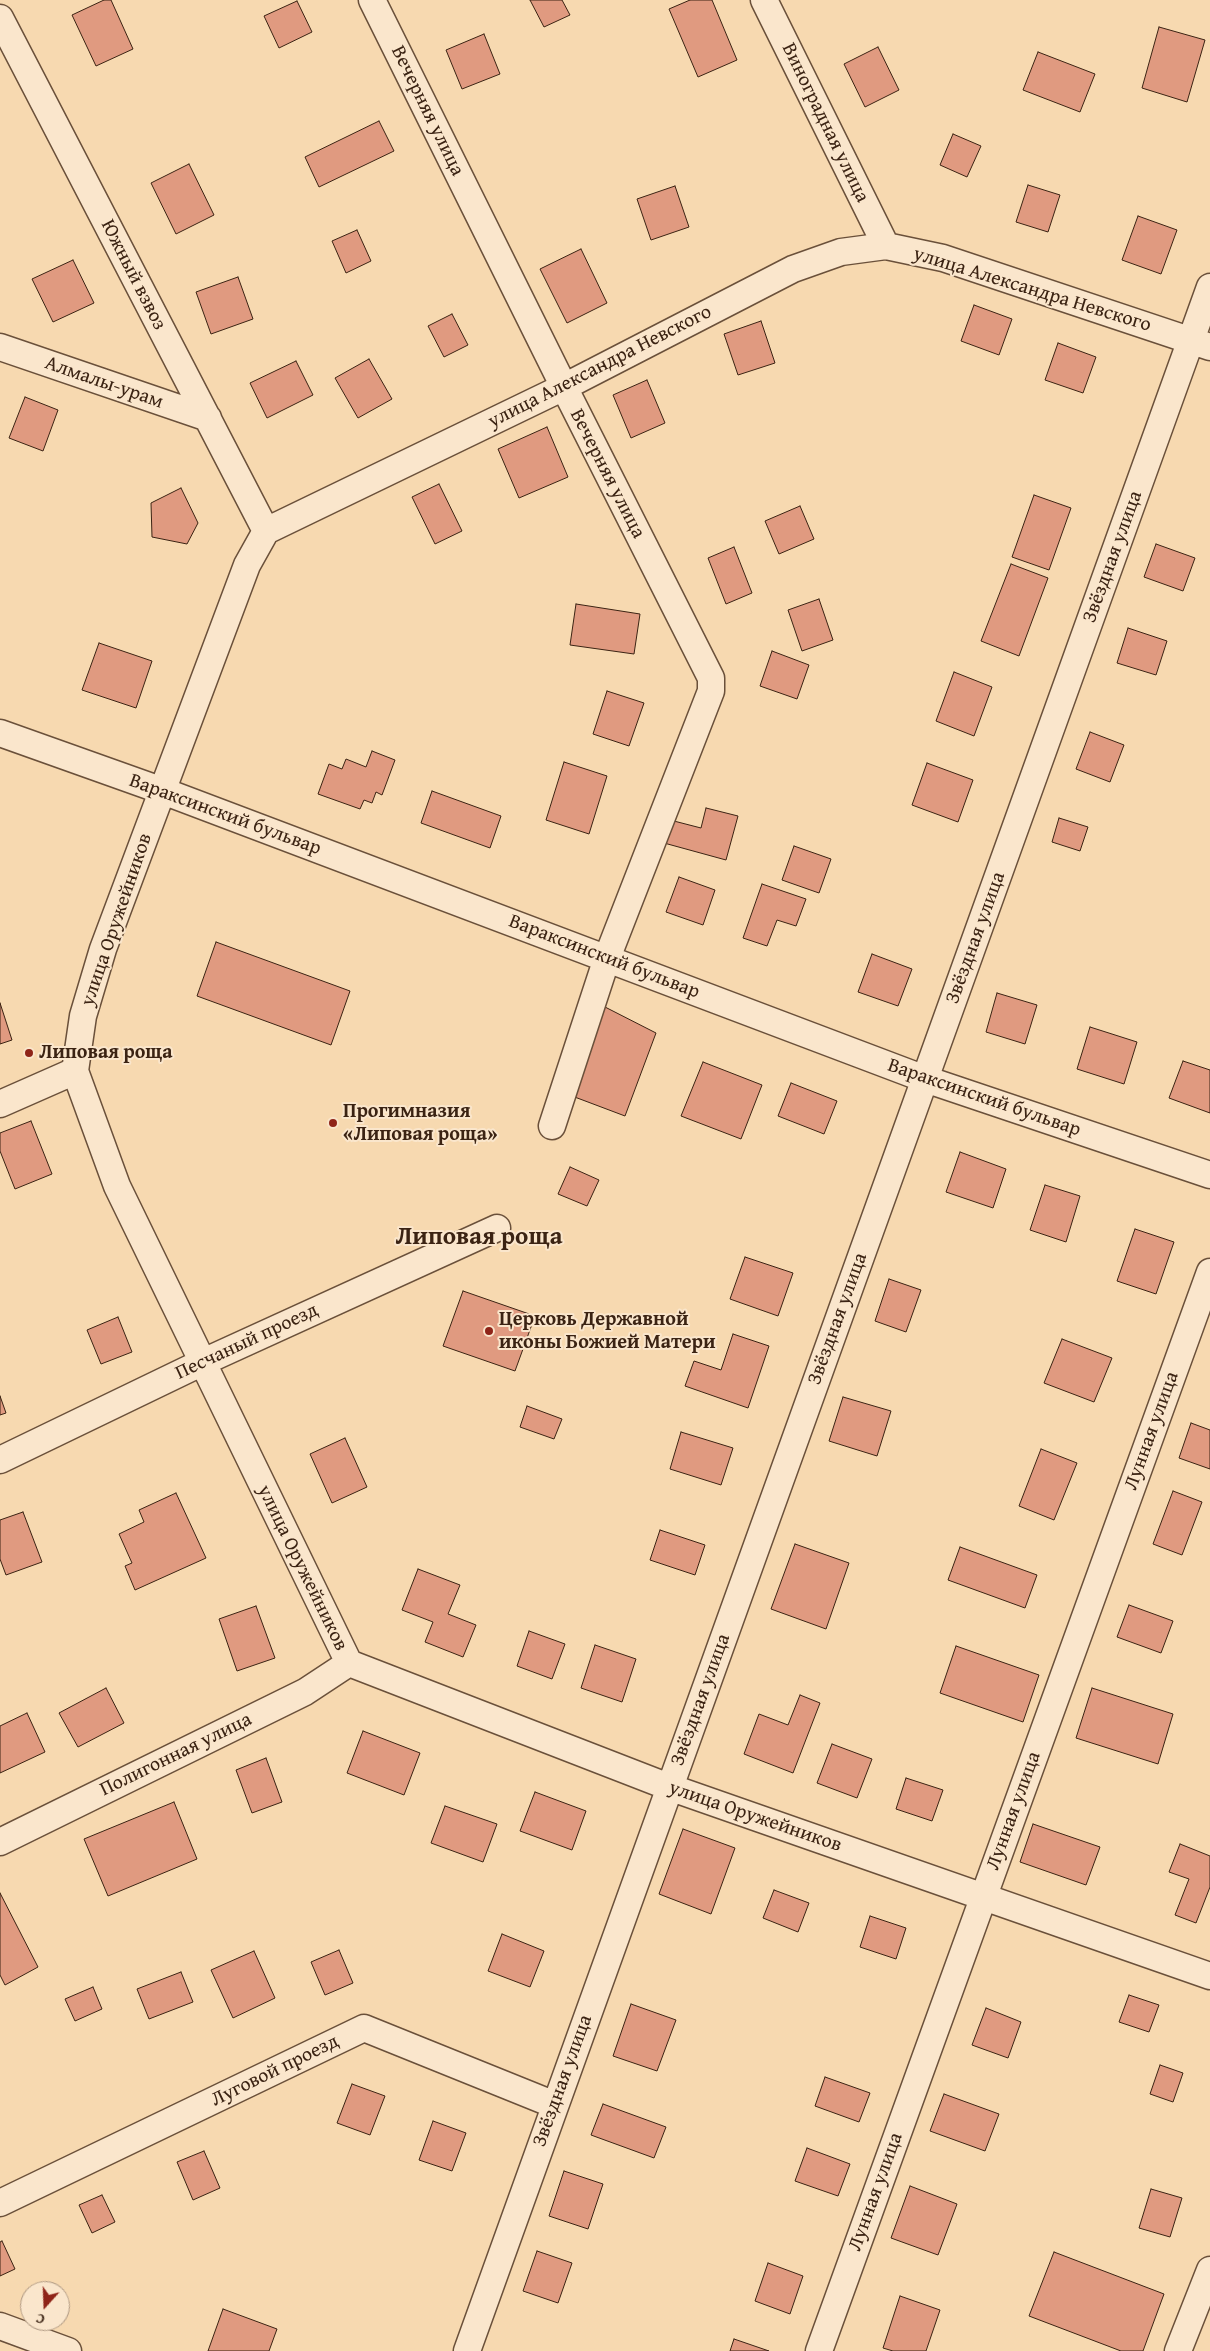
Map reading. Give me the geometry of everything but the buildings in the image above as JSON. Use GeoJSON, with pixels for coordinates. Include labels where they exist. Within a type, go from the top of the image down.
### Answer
{"type":"FeatureCollection","features":[{"type":"Feature","properties":{"kind":"street","name":"Вечерняя улица"},"geometry":{"type":"LineString","coordinates":[[372,0],[564,388],[711,678],[711,691],[607,958]]}},
{"type":"Feature","properties":{"kind":"street","name":"Виноградная улица"},"geometry":{"type":"LineString","coordinates":[[764,0],[886,246]]}},
{"type":"Feature","properties":{"kind":"street","name":"Южный взвоз"},"geometry":{"type":"LineString","coordinates":[[0,18],[266,532]]}},
{"type":"Feature","properties":{"kind":"street","name":"улица Александра Невского"},"geometry":{"type":"LineString","coordinates":[[266,532],[564,388],[793,269],[841,252],[886,246],[943,258],[1201,344]]}},
{"type":"Feature","properties":{"kind":"street","name":"Звёздная улица"},"geometry":{"type":"LineString","coordinates":[[466,2351],[925,1079],[1201,344],[1210,287]]}},
{"type":"Feature","properties":{"kind":"street","name":"Алмалы-урам"},"geometry":{"type":"LineString","coordinates":[[0,347],[208,418]]}},
{"type":"Feature","properties":{"kind":"street"},"geometry":{"type":"LineString","coordinates":[[163,791],[247,565],[266,532]]}},
{"type":"Feature","properties":{"kind":"street","name":"Вараксинский бульвар"},"geometry":{"type":"LineString","coordinates":[[0,734],[163,791],[925,1079],[1210,1175]]}},
{"type":"Feature","properties":{"kind":"street","name":"улица Оружейников"},"geometry":{"type":"LineString","coordinates":[[163,791],[103,949],[83,1016],[75,1071],[117,1186],[201,1363],[349,1663],[669,1787],[984,1895],[1210,1976]]}},
{"type":"Feature","properties":{"kind":"street"},"geometry":{"type":"LineString","coordinates":[[552,1126],[607,958]]}},
{"type":"Feature","properties":{"kind":"street"},"geometry":{"type":"LineString","coordinates":[[0,1104],[75,1071]]}},
{"type":"Feature","properties":{"kind":"street","name":"Песчаный проезд"},"geometry":{"type":"LineString","coordinates":[[0,1460],[201,1363],[497,1228]]}},
{"type":"Feature","properties":{"kind":"street","name":"Лунная улица"},"geometry":{"type":"LineString","coordinates":[[819,2351],[1210,1272]]}},
{"type":"Feature","properties":{"kind":"street","name":"Полигонная улица"},"geometry":{"type":"LineString","coordinates":[[0,1842],[305,1692],[349,1663]]}},
{"type":"Feature","properties":{"kind":"street","name":"Луговой проезд"},"geometry":{"type":"LineString","coordinates":[[0,2203],[364,2028],[555,2104]]}},
{"type":"Feature","properties":{"kind":"street"},"geometry":{"type":"LineString","coordinates":[[1178,2351],[1210,2270]]}},
{"type":"Feature","properties":{"kind":"street"},"geometry":{"type":"LineString","coordinates":[[0,2326],[68,2351]]}},
{"type":"Feature","properties":{"kind":"place","name":"Липовая роща"},"geometry":{"type":"Point","coordinates":[29,1053]}},
{"type":"Feature","properties":{"kind":"place","name":"Прогимназия «Липовая роща»"},"geometry":{"type":"Point","coordinates":[333,1123]}},
{"type":"Feature","properties":{"kind":"place","name":"Церковь Державной иконы Божией Матери"},"geometry":{"type":"Point","coordinates":[489,1331]}},
{"type":"Feature","properties":{"kind":"district","name":"Липовая роща"},"geometry":{"type":"Point","coordinates":[479,1238]}}]}
